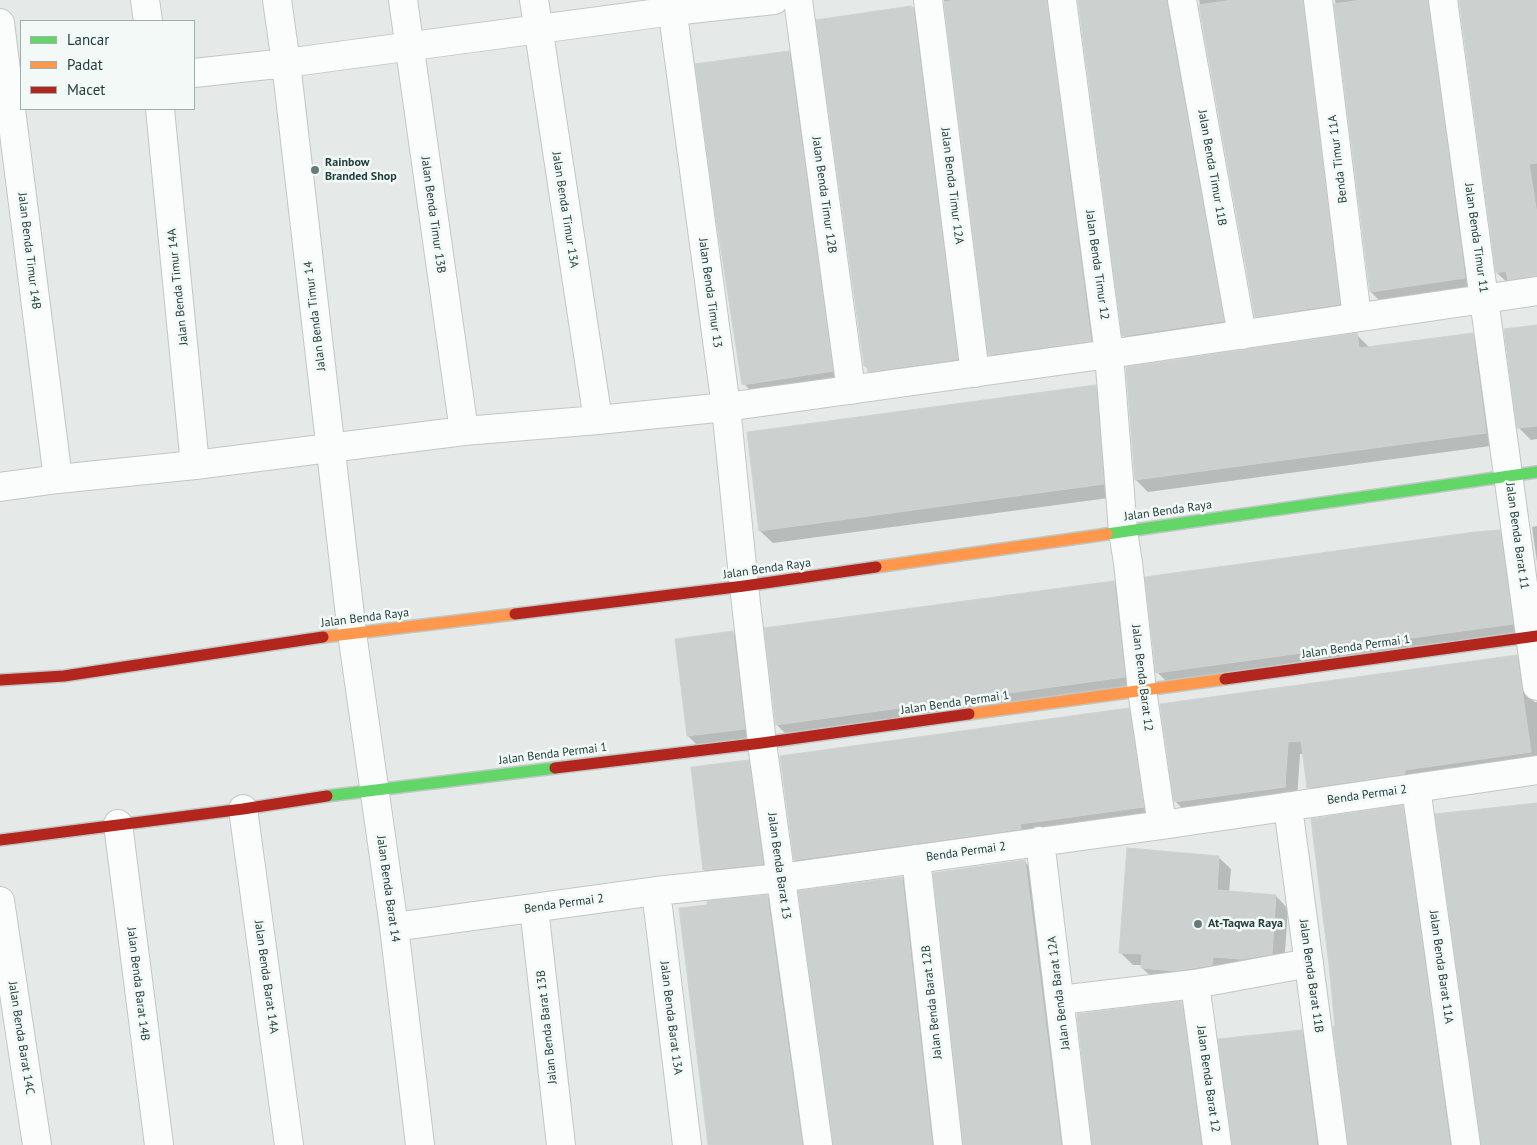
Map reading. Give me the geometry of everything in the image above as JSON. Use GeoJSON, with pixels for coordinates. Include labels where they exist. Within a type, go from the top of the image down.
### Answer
{"type":"FeatureCollection","features":[{"type":"Feature","properties":{"kind":"street"},"geometry":{"type":"LineString","coordinates":[[145,0],[148,20]]}},
{"type":"Feature","properties":{"kind":"street","name":"Jalan Benda Timur 14"},"geometry":{"type":"LineString","coordinates":[[277,0],[286,63],[352,633]]}},
{"type":"Feature","properties":{"kind":"street","name":"Jalan Benda Timur 13B"},"geometry":{"type":"LineString","coordinates":[[403,0],[464,431]]}},
{"type":"Feature","properties":{"kind":"street","name":"Jalan Benda Timur 13A"},"geometry":{"type":"LineString","coordinates":[[534,0],[598,420]]}},
{"type":"Feature","properties":{"kind":"street"},"geometry":{"type":"LineString","coordinates":[[195,73],[286,63],[538,29],[672,6],[774,0]]}},
{"type":"Feature","properties":{"kind":"street","name":"Jalan Benda Timur 12B"},"geometry":{"type":"LineString","coordinates":[[798,0],[851,390]]}},
{"type":"Feature","properties":{"kind":"street","name":"Jalan Benda Timur 12A"},"geometry":{"type":"LineString","coordinates":[[928,0],[975,373]]}},
{"type":"Feature","properties":{"kind":"street","name":"Jalan Benda Timur 12"},"geometry":{"type":"LineString","coordinates":[[1062,0],[1109,354],[1123,531]]}},
{"type":"Feature","properties":{"kind":"street","name":"Jalan Benda Timur 11B"},"geometry":{"type":"LineString","coordinates":[[1182,0],[1242,335]]}},
{"type":"Feature","properties":{"kind":"street","name":"Benda Timur 11A"},"geometry":{"type":"LineString","coordinates":[[1318,0],[1357,317]]}},
{"type":"Feature","properties":{"kind":"street","name":"Jalan Benda Timur 11"},"geometry":{"type":"LineString","coordinates":[[1443,0],[1509,476]]}},
{"type":"Feature","properties":{"kind":"street","name":"Jalan Benda Timur 13"},"geometry":{"type":"LineString","coordinates":[[672,6],[726,407],[744,586]]}},
{"type":"Feature","properties":{"kind":"street","name":"Jalan Benda Timur 14B"},"geometry":{"type":"LineString","coordinates":[[0,23],[58,479]]}},
{"type":"Feature","properties":{"kind":"street","name":"Jalan Benda Timur 14A"},"geometry":{"type":"LineString","coordinates":[[160,110],[195,465]]}},
{"type":"Feature","properties":{"kind":"street"},"geometry":{"type":"LineString","coordinates":[[0,487],[195,465],[464,431],[726,407],[1242,335],[1537,291]]}},
{"type":"Feature","properties":{"kind":"street","name":"Jalan Benda Raya"},"geometry":{"type":"LineString","coordinates":[[0,680],[64,676],[352,633],[744,586],[1537,472]]}},
{"type":"Feature","properties":{"kind":"street","name":"Jalan Benda Barat 11"},"geometry":{"type":"LineString","coordinates":[[1509,476],[1534,636],[1537,686]]}},
{"type":"Feature","properties":{"kind":"street","name":"Jalan Benda Barat 12"},"geometry":{"type":"LineString","coordinates":[[1123,531],[1142,690],[1162,825]]}},
{"type":"Feature","properties":{"kind":"street","name":"Jalan Benda Barat 13"},"geometry":{"type":"LineString","coordinates":[[744,586],[762,743],[818,1145]]}},
{"type":"Feature","properties":{"kind":"street","name":"Jalan Benda Barat 14"},"geometry":{"type":"LineString","coordinates":[[352,633],[394,927],[420,1145]]}},
{"type":"Feature","properties":{"kind":"street","name":"Jalan Benda Permai 1"},"geometry":{"type":"LineString","coordinates":[[0,840],[375,790],[762,743],[1534,636]]}},
{"type":"Feature","properties":{"kind":"street","name":"Benda Permai 2"},"geometry":{"type":"LineString","coordinates":[[394,927],[656,891],[780,878],[1537,770]]}},
{"type":"Feature","properties":{"kind":"street","name":"Jalan Benda Barat 11A"},"geometry":{"type":"LineString","coordinates":[[1416,788],[1466,1145]]}},
{"type":"Feature","properties":{"kind":"street","name":"Jalan Benda Barat 11B"},"geometry":{"type":"LineString","coordinates":[[1288,807],[1333,1145]]}},
{"type":"Feature","properties":{"kind":"street","name":"Jalan Benda Barat 14A"},"geometry":{"type":"LineString","coordinates":[[243,809],[289,1145]]}},
{"type":"Feature","properties":{"kind":"street","name":"Jalan Benda Barat 14B"},"geometry":{"type":"LineString","coordinates":[[118,824],[159,1145]]}},
{"type":"Feature","properties":{"kind":"street","name":"Jalan Benda Barat 12A"},"geometry":{"type":"LineString","coordinates":[[1040,841],[1077,1145]]}},
{"type":"Feature","properties":{"kind":"street","name":"Jalan Benda Barat 12B"},"geometry":{"type":"LineString","coordinates":[[916,859],[948,1145]]}},
{"type":"Feature","properties":{"kind":"street","name":"Jalan Benda Barat 13A"},"geometry":{"type":"LineString","coordinates":[[656,891],[687,1145]]}},
{"type":"Feature","properties":{"kind":"street","name":"Jalan Benda Barat 14C"},"geometry":{"type":"LineString","coordinates":[[0,901],[37,1145]]}},
{"type":"Feature","properties":{"kind":"street","name":"Jalan Benda Barat 13B"},"geometry":{"type":"LineString","coordinates":[[534,908],[561,1145]]}},
{"type":"Feature","properties":{"kind":"street"},"geometry":{"type":"LineString","coordinates":[[1060,1000],[1195,984],[1309,963]]}},
{"type":"Feature","properties":{"kind":"street","name":"Jalan Benda Barat 12"},"geometry":{"type":"LineString","coordinates":[[1195,984],[1217,1145]]}},
{"type":"Feature","properties":{"kind":"building"},"geometry":{"type":"Polygon","coordinates":[[[957,0],[1047,0],[1091,341],[988,355],[944,2],[957,0]]]}},
{"type":"Feature","properties":{"kind":"building"},"geometry":{"type":"Polygon","coordinates":[[[1078,0],[1166,0],[1224,321],[1122,336],[1078,0]]]}},
{"type":"Feature","properties":{"kind":"building"},"geometry":{"type":"Polygon","coordinates":[[[1233,0],[1303,0],[1340,304],[1255,317],[1199,5],[1233,0]]]}},
{"type":"Feature","properties":{"kind":"building"},"geometry":{"type":"Polygon","coordinates":[[[1362,0],[1428,0],[1465,278],[1370,292],[1334,4],[1362,0]]]}},
{"type":"Feature","properties":{"kind":"building"},"geometry":{"type":"Polygon","coordinates":[[[1459,0],[1537,0],[1537,163],[1529,164],[1537,214],[1537,276],[1508,280],[1506,271],[1496,273],[1459,0]]]}},
{"type":"Feature","properties":{"kind":"building"},"geometry":{"type":"Polygon","coordinates":[[[911,6],[911,8],[913,7],[958,359],[868,372],[867,366],[864,366],[816,20],[911,6]]]}},
{"type":"Feature","properties":{"kind":"building"},"geometry":{"type":"Polygon","coordinates":[[[789,51],[833,371],[742,385],[716,218],[695,64],[789,51]]]}},
{"type":"Feature","properties":{"kind":"building"},"geometry":{"type":"Polygon","coordinates":[[[1537,325],[1537,426],[1517,428],[1504,329],[1537,325]]]}},
{"type":"Feature","properties":{"kind":"building"},"geometry":{"type":"Polygon","coordinates":[[[1357,333],[1359,348],[1473,333],[1486,433],[1135,480],[1126,367],[1357,333]]]}},
{"type":"Feature","properties":{"kind":"building"},"geometry":{"type":"Polygon","coordinates":[[[1096,385],[1104,484],[759,531],[747,432],[1096,385]]]}},
{"type":"Feature","properties":{"kind":"building"},"geometry":{"type":"Polygon","coordinates":[[[1500,530],[1513,624],[1156,673],[1145,577],[1500,530]]]}},
{"type":"Feature","properties":{"kind":"building"},"geometry":{"type":"Polygon","coordinates":[[[1114,581],[1125,677],[776,725],[764,628],[1114,581]]]}},
{"type":"Feature","properties":{"kind":"building"},"geometry":{"type":"Polygon","coordinates":[[[733,631],[745,729],[687,736],[675,639],[733,631]]]}},
{"type":"Feature","properties":{"kind":"building"},"geometry":{"type":"Polygon","coordinates":[[[1517,655],[1531,752],[1405,770],[1405,774],[1307,788],[1301,741],[1288,742],[1285,787],[1174,802],[1160,704],[1517,655]]]}},
{"type":"Feature","properties":{"kind":"building"},"geometry":{"type":"Polygon","coordinates":[[[1129,708],[1144,807],[1020,824],[1021,829],[794,860],[780,756],[1129,708]]]}},
{"type":"Feature","properties":{"kind":"building"},"geometry":{"type":"Polygon","coordinates":[[[749,760],[763,864],[703,870],[691,767],[749,760]]]}},
{"type":"Feature","properties":{"kind":"building"},"geometry":{"type":"Polygon","coordinates":[[[1537,803],[1537,1145],[1481,1145],[1435,814],[1537,803]]]}},
{"type":"Feature","properties":{"kind":"building"},"geometry":{"type":"Polygon","coordinates":[[[1403,805],[1450,1145],[1348,1145],[1311,819],[1403,805]]]}},
{"type":"Feature","properties":{"kind":"building","name":"At-Taqwa Raya"},"geometry":{"type":"Polygon","coordinates":[[[1127,848],[1219,856],[1217,890],[1276,895],[1272,954],[1242,959],[1213,957],[1212,965],[1174,971],[1141,968],[1142,954],[1119,953],[1127,848]]]}},
{"type":"Feature","properties":{"kind":"building"},"geometry":{"type":"Polygon","coordinates":[[[1025,860],[1061,1145],[963,1145],[933,873],[1025,860]]]}},
{"type":"Feature","properties":{"kind":"building"},"geometry":{"type":"Polygon","coordinates":[[[902,877],[932,1145],[833,1145],[798,891],[902,877]]]}},
{"type":"Feature","properties":{"kind":"building"},"geometry":{"type":"Polygon","coordinates":[[[767,895],[802,1145],[708,1145],[679,908],[707,905],[707,901],[767,895]]]}},
{"type":"Feature","properties":{"kind":"building"},"geometry":{"type":"Polygon","coordinates":[[[1182,1001],[1201,1145],[1092,1145],[1077,1014],[1182,1001]]]}},
{"type":"Feature","properties":{"kind":"building"},"geometry":{"type":"Polygon","coordinates":[[[1302,1030],[1317,1145],[1232,1145],[1218,1039],[1302,1030]]]}},
{"type":"Feature","properties":{"kind":"traffic: fast"},"geometry":{"type":"LineString","coordinates":[[1107,534],[1537,472]]}},
{"type":"Feature","properties":{"kind":"traffic: fast"},"geometry":{"type":"LineString","coordinates":[[327,796],[555,768]]}},
{"type":"Feature","properties":{"kind":"traffic: slow"},"geometry":{"type":"LineString","coordinates":[[876,567],[1107,534]]}},
{"type":"Feature","properties":{"kind":"traffic: slow"},"geometry":{"type":"LineString","coordinates":[[323,637],[515,614]]}},
{"type":"Feature","properties":{"kind":"traffic: slow"},"geometry":{"type":"LineString","coordinates":[[969,714],[1225,679]]}},
{"type":"Feature","properties":{"kind":"traffic: jam"},"geometry":{"type":"LineString","coordinates":[[515,614],[744,586],[876,567]]}},
{"type":"Feature","properties":{"kind":"traffic: jam"},"geometry":{"type":"LineString","coordinates":[[1225,679],[1537,636]]}},
{"type":"Feature","properties":{"kind":"traffic: jam"},"geometry":{"type":"LineString","coordinates":[[0,680],[64,676],[323,637]]}},
{"type":"Feature","properties":{"kind":"traffic: jam"},"geometry":{"type":"LineString","coordinates":[[555,768],[762,743],[969,714]]}},
{"type":"Feature","properties":{"kind":"traffic: jam"},"geometry":{"type":"LineString","coordinates":[[0,840],[243,809],[327,796]]}},
{"type":"Feature","properties":{"kind":"place","name":"Rainbow Branded Shop"},"geometry":{"type":"Point","coordinates":[315,170]}},
{"type":"Feature","properties":{"kind":"place","name":"At-Taqwa Raya"},"geometry":{"type":"Point","coordinates":[1198,924]}}]}
